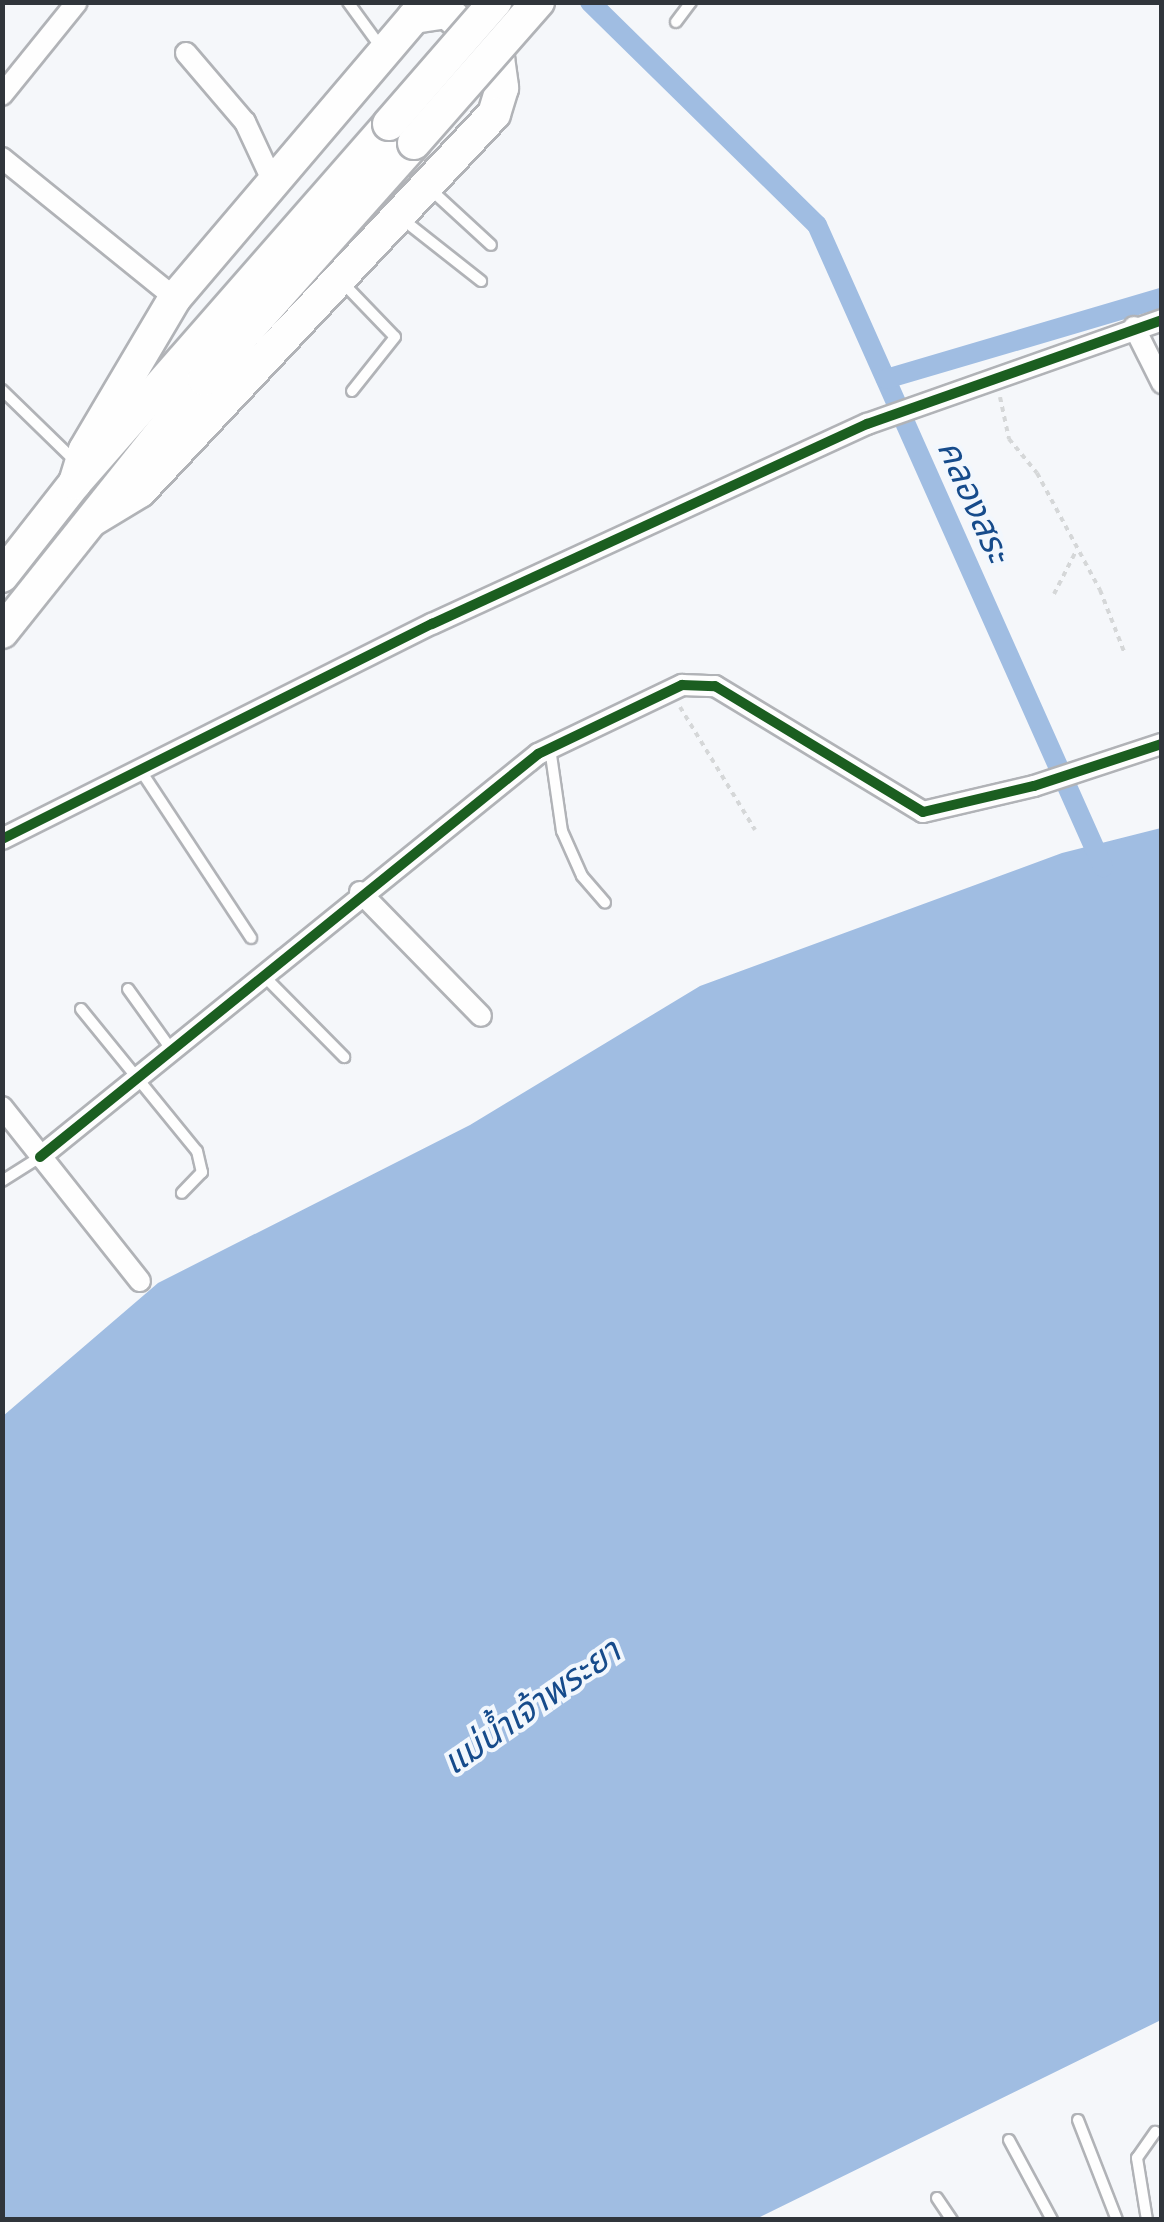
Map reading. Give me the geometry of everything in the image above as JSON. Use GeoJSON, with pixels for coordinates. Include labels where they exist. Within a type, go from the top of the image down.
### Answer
{"type":"FeatureCollection","features":[{"type":"Feature","properties":{"kind":"main road"},"geometry":{"type":"LineString","coordinates":[[2,632],[401,134],[495,2]]}},
{"type":"Feature","properties":{"kind":"main road"},"geometry":{"type":"LineString","coordinates":[[5,567],[77,474],[401,134],[538,2]]}},
{"type":"Feature","properties":{"kind":"main road"},"geometry":{"type":"LineString","coordinates":[[77,474],[175,298],[385,51],[410,10],[447,12],[498,58],[502,88],[494,114],[341,282],[140,492],[92,520]]}},
{"type":"Feature","properties":{"kind":"street"},"geometry":{"type":"LineString","coordinates":[[2,94],[77,2]]}},
{"type":"Feature","properties":{"kind":"street"},"geometry":{"type":"LineString","coordinates":[[186,53],[245,122],[273,182]]}},
{"type":"Feature","properties":{"kind":"street"},"geometry":{"type":"LineString","coordinates":[[2,158],[175,298]]}},
{"type":"Feature","properties":{"kind":"street"},"geometry":{"type":"LineString","coordinates":[[2,839],[432,624],[867,424],[1162,320]]}},
{"type":"Feature","properties":{"kind":"street"},"geometry":{"type":"LineString","coordinates":[[1134,327],[1162,383]]}},
{"type":"Feature","properties":{"kind":"street"},"geometry":{"type":"LineString","coordinates":[[40,1157],[360,892],[550,747],[670,690],[716,686],[923,812],[1034,786],[1162,744]]}},
{"type":"Feature","properties":{"kind":"street"},"geometry":{"type":"LineString","coordinates":[[360,892],[482,1016]]}},
{"type":"Feature","properties":{"kind":"street"},"geometry":{"type":"LineString","coordinates":[[2,1107],[140,1281]]}},
{"type":"Feature","properties":{"kind":"lane"},"geometry":{"type":"LineString","coordinates":[[348,2],[385,51]]}},
{"type":"Feature","properties":{"kind":"lane"},"geometry":{"type":"LineString","coordinates":[[676,22],[691,2]]}},
{"type":"Feature","properties":{"kind":"lane"},"geometry":{"type":"LineString","coordinates":[[428,187],[490,245]]}},
{"type":"Feature","properties":{"kind":"lane"},"geometry":{"type":"LineString","coordinates":[[400,218],[481,282]]}},
{"type":"Feature","properties":{"kind":"lane"},"geometry":{"type":"LineString","coordinates":[[341,282],[395,337],[352,391]]}},
{"type":"Feature","properties":{"kind":"lane"},"geometry":{"type":"LineString","coordinates":[[2,390],[77,474]]}},
{"type":"Feature","properties":{"kind":"lane"},"geometry":{"type":"LineString","coordinates":[[550,747],[562,831],[582,876],[605,902]]}},
{"type":"Feature","properties":{"kind":"lane"},"geometry":{"type":"LineString","coordinates":[[141,770],[252,938]]}},
{"type":"Feature","properties":{"kind":"lane"},"geometry":{"type":"LineString","coordinates":[[262,974],[344,1057]]}},
{"type":"Feature","properties":{"kind":"lane"},"geometry":{"type":"LineString","coordinates":[[128,990],[171,1048]]}},
{"type":"Feature","properties":{"kind":"lane"},"geometry":{"type":"LineString","coordinates":[[80,1009],[133,1080],[201,1160],[202,1172],[182,1194]]}},
{"type":"Feature","properties":{"kind":"lane"},"geometry":{"type":"LineString","coordinates":[[2,1181],[40,1157]]}},
{"type":"Feature","properties":{"kind":"lane"},"geometry":{"type":"LineString","coordinates":[[1078,2120],[1117,2220]]}},
{"type":"Feature","properties":{"kind":"lane"},"geometry":{"type":"LineString","coordinates":[[1147,2220],[1138,2158],[1155,2132]]}},
{"type":"Feature","properties":{"kind":"lane"},"geometry":{"type":"LineString","coordinates":[[1009,2140],[1052,2220]]}},
{"type":"Feature","properties":{"kind":"lane"},"geometry":{"type":"LineString","coordinates":[[937,2198],[952,2220]]}},
{"type":"Feature","properties":{"kind":"path"},"geometry":{"type":"LineString","coordinates":[[1004,373],[998,408],[1009,439],[1038,473],[1075,553],[1100,590],[1125,654]]}},
{"type":"Feature","properties":{"kind":"path"},"geometry":{"type":"LineString","coordinates":[[1054,594],[1075,553]]}},
{"type":"Feature","properties":{"kind":"path"},"geometry":{"type":"LineString","coordinates":[[670,690],[755,830]]}},
{"type":"Feature","properties":{"kind":"water","name":"แม่น้ำเจ้าพระยา"},"geometry":{"type":"Polygon","coordinates":[[[1161,828],[1161,2020],[756,2219],[3,2219],[3,1416],[158,1283],[470,1125],[700,986],[1062,853],[1161,828]]]}},
{"type":"Feature","properties":{"kind":"waterway","name":"คลองสระ"},"geometry":{"type":"LineString","coordinates":[[590,2],[817,225],[1103,867]]}},
{"type":"Feature","properties":{"kind":"waterway"},"geometry":{"type":"LineString","coordinates":[[886,379],[1162,298]]}},
{"type":"Feature","properties":{"kind":"cycle path"},"geometry":{"type":"LineString","coordinates":[[2,839],[432,624],[867,424],[1162,320]]}},
{"type":"Feature","properties":{"kind":"cycle path"},"geometry":{"type":"LineString","coordinates":[[40,1157],[538,754],[682,685],[715,686],[923,812],[1034,786],[1162,744]]}}]}
